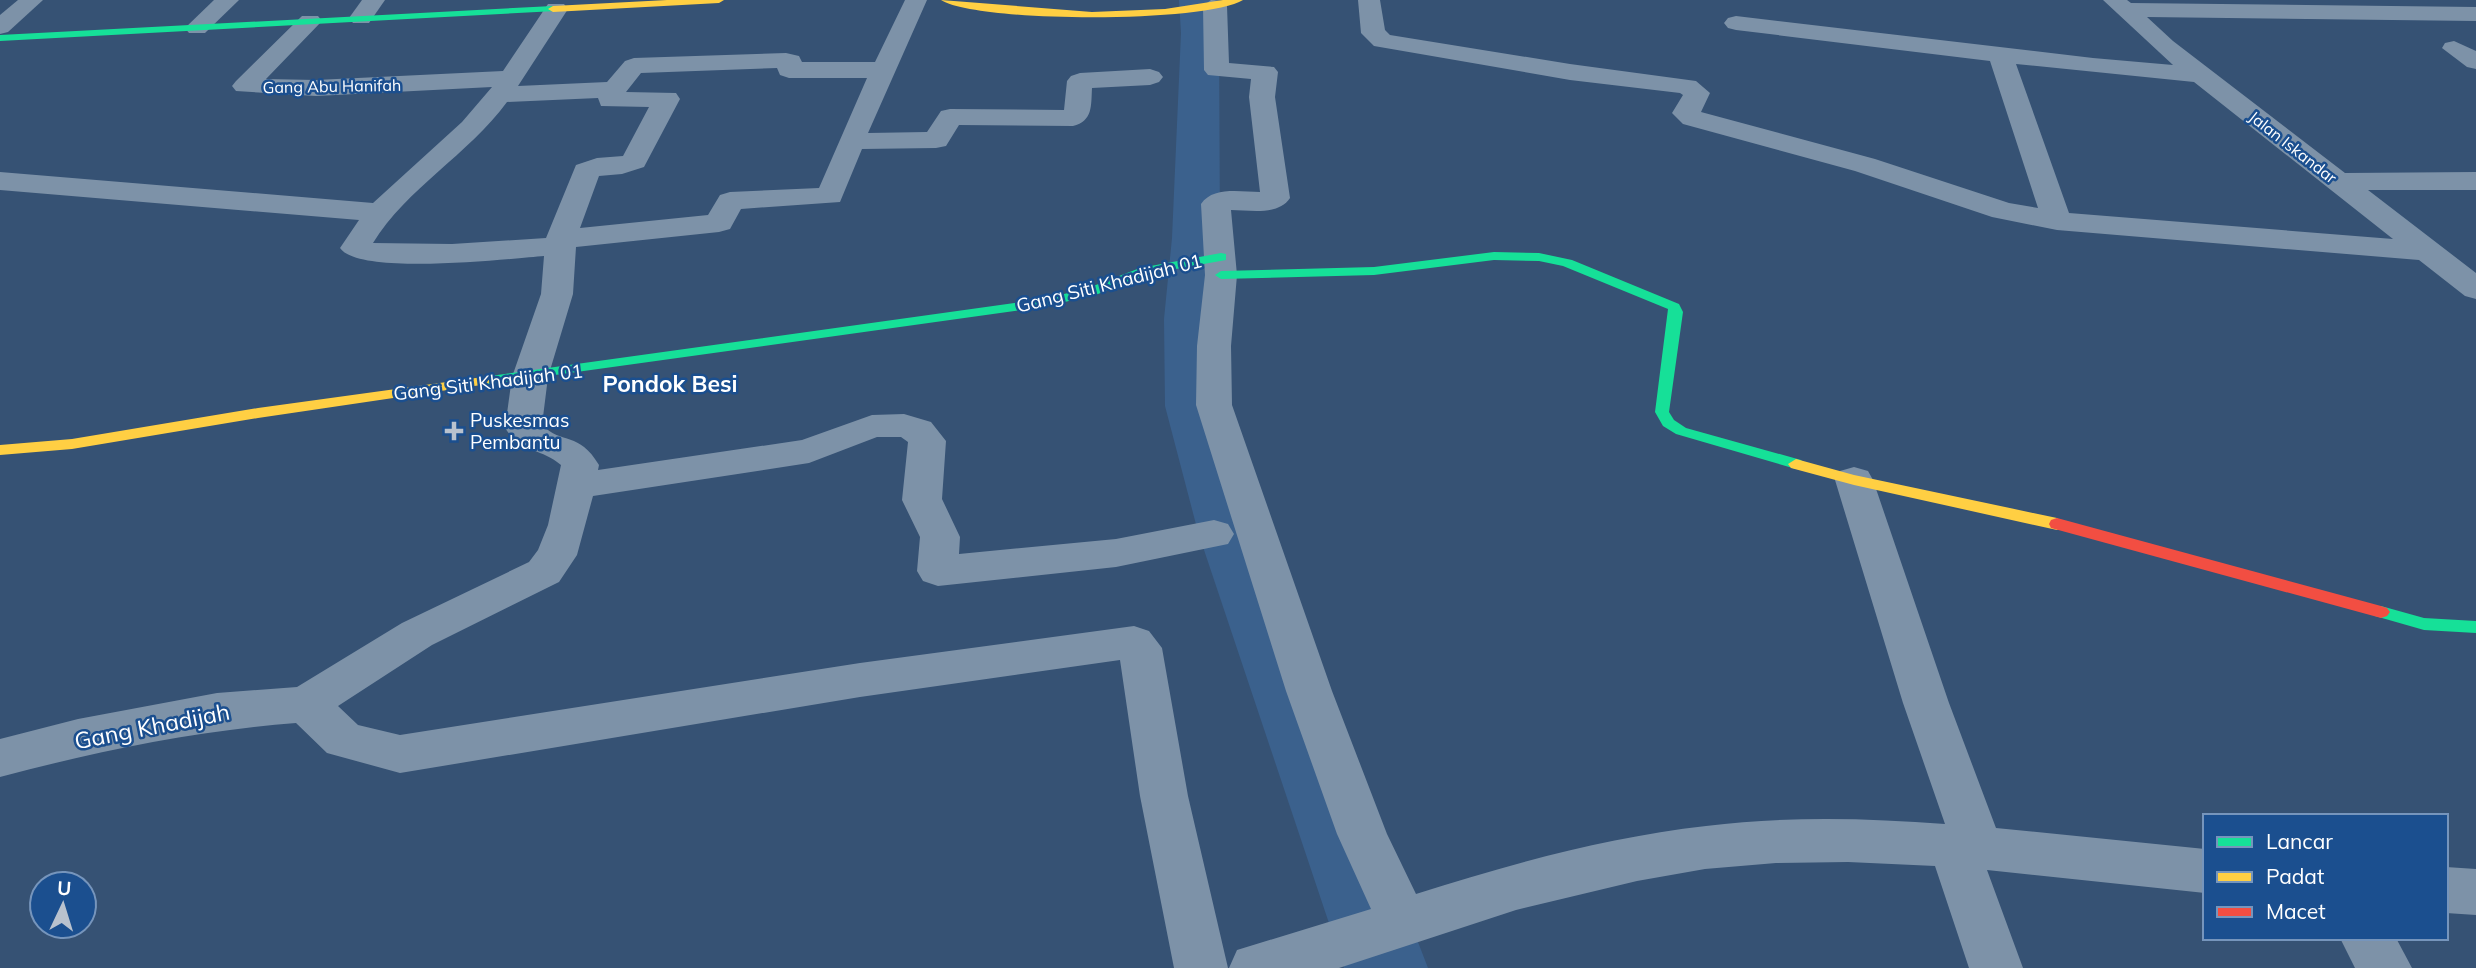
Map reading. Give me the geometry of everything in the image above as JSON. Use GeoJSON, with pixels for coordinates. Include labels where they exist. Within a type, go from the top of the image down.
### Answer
{"type":"FeatureCollection","features":[{"type":"Feature","properties":{"kind":"street"},"geometry":{"type":"LineString","coordinates":[[0,27],[32,0]]}},
{"type":"Feature","properties":{"kind":"street"},"geometry":{"type":"LineString","coordinates":[[197,28],[228,0]]}},
{"type":"Feature","properties":{"kind":"street"},"geometry":{"type":"LineString","coordinates":[[0,38],[310,21],[368,9],[556,9],[719,0]]}},
{"type":"Feature","properties":{"kind":"street"},"geometry":{"type":"LineString","coordinates":[[556,9],[505,87],[468,131],[430,164],[382,213],[355,250],[417,254],[561,243],[719,223],[730,201],[830,196],[851,141],[916,0]]}},
{"type":"Feature","properties":{"kind":"street"},"geometry":{"type":"LineString","coordinates":[[947,0],[1009,12],[1044,15],[1210,6],[1217,70],[1265,72],[1262,97],[1275,198],[1270,201],[1217,203],[1220,263],[1213,405],[1362,834],[1389,928]]}},
{"type":"Feature","properties":{"kind":"street"},"geometry":{"type":"LineString","coordinates":[[1369,0],[1373,33],[1383,41],[1570,72],[1687,86],[1697,93],[1685,113],[1692,118],[1865,165],[2003,211],[2057,221],[2424,251]]}},
{"type":"Feature","properties":{"kind":"street"},"geometry":{"type":"LineString","coordinates":[[2119,5],[2476,14]]}},
{"type":"Feature","properties":{"kind":"street","name":"Jalan Iskandar"},"geometry":{"type":"LineString","coordinates":[[2119,5],[2424,251],[2476,289]]}},
{"type":"Feature","properties":{"kind":"street","name":"Gang Abu Hanifah"},"geometry":{"type":"LineString","coordinates":[[310,21],[245,86],[505,87]]}},
{"type":"Feature","properties":{"kind":"street"},"geometry":{"type":"LineString","coordinates":[[1736,23],[2001,56],[2203,75]]}},
{"type":"Feature","properties":{"kind":"street"},"geometry":{"type":"LineString","coordinates":[[2454,48],[2476,62]]}},
{"type":"Feature","properties":{"kind":"street"},"geometry":{"type":"LineString","coordinates":[[2001,56],[2057,221]]}},
{"type":"Feature","properties":{"kind":"street"},"geometry":{"type":"LineString","coordinates":[[883,70],[789,70],[788,60],[634,66],[614,89],[610,100],[667,99],[634,161],[626,166],[593,166],[586,171],[561,243],[556,294],[530,377],[523,428],[534,439],[559,446],[575,456],[580,465],[561,545],[544,572],[417,634],[306,704],[344,740],[400,754],[811,688],[1134,642],[1140,648],[1164,796],[1201,968]]}},
{"type":"Feature","properties":{"kind":"street"},"geometry":{"type":"LineString","coordinates":[[851,141],[936,140],[950,117],[1073,118],[1077,115],[1080,81],[1150,77]]}},
{"type":"Feature","properties":{"kind":"street"},"geometry":{"type":"LineString","coordinates":[[505,87],[614,89]]}},
{"type":"Feature","properties":{"kind":"street"},"geometry":{"type":"LineString","coordinates":[[0,181],[382,213]]}},
{"type":"Feature","properties":{"kind":"street"},"geometry":{"type":"LineString","coordinates":[[2338,182],[2476,181]]}},
{"type":"Feature","properties":{"kind":"street","name":"Gang Siti Khadijah 01"},"geometry":{"type":"LineString","coordinates":[[0,450],[72,444],[285,409],[530,377],[1044,303],[1093,291],[1173,264],[1220,263],[1374,271],[1494,256],[1539,257],[1567,263],[1667,302],[1675,309],[1662,412],[1668,423],[1689,434],[1854,480]]}},
{"type":"Feature","properties":{"kind":"street"},"geometry":{"type":"LineString","coordinates":[[576,486],[809,451],[872,426],[904,425],[918,430],[927,441],[922,500],[940,537],[938,571],[1116,553],[1214,534]]}},
{"type":"Feature","properties":{"kind":"street"},"geometry":{"type":"LineString","coordinates":[[1854,480],[2065,526],[2424,624],[2476,627]]}},
{"type":"Feature","properties":{"kind":"street"},"geometry":{"type":"LineString","coordinates":[[1854,480],[1926,703],[1996,968]]}},
{"type":"Feature","properties":{"kind":"street","name":"Gang Khadijah"},"geometry":{"type":"LineString","coordinates":[[0,758],[78,738],[217,711],[306,704]]}},
{"type":"Feature","properties":{"kind":"street"},"geometry":{"type":"LineString","coordinates":[[1256,968],[1307,957],[1389,928],[1639,858],[1762,841],[1966,847],[2203,871]]}},
{"type":"Feature","properties":{"kind":"street"},"geometry":{"type":"LineString","coordinates":[[2448,890],[2476,892]]}},
{"type":"Feature","properties":{"kind":"street"},"geometry":{"type":"LineString","coordinates":[[2367,940],[2385,968]]}},
{"type":"Feature","properties":{"kind":"waterway"},"geometry":{"type":"LineString","coordinates":[[1197,0],[1200,33],[1196,238],[1190,319],[1193,406],[1229,532],[1386,968]]}},
{"type":"Feature","properties":{"kind":"traffic: fast"},"geometry":{"type":"LineString","coordinates":[[0,38],[553,9]]}},
{"type":"Feature","properties":{"kind":"traffic: fast"},"geometry":{"type":"LineString","coordinates":[[1221,275],[1374,271],[1494,256],[1539,257],[1567,263],[1674,307],[1676,312],[1662,412],[1668,423],[1681,431],[1796,464]]}},
{"type":"Feature","properties":{"kind":"traffic: fast"},"geometry":{"type":"LineString","coordinates":[[483,381],[1044,303],[1093,291],[1145,271],[1221,257]]}},
{"type":"Feature","properties":{"kind":"traffic: fast"},"geometry":{"type":"LineString","coordinates":[[2381,612],[2424,624],[2476,627]]}},
{"type":"Feature","properties":{"kind":"traffic: slow"},"geometry":{"type":"LineString","coordinates":[[553,9],[719,0]]}},
{"type":"Feature","properties":{"kind":"traffic: slow"},"geometry":{"type":"LineString","coordinates":[[946,0],[1019,11],[1092,15],[1165,12],[1238,0]]}},
{"type":"Feature","properties":{"kind":"traffic: slow"},"geometry":{"type":"LineString","coordinates":[[0,450],[72,444],[258,413],[483,381]]}},
{"type":"Feature","properties":{"kind":"traffic: slow"},"geometry":{"type":"LineString","coordinates":[[1796,464],[1854,480],[2057,524]]}},
{"type":"Feature","properties":{"kind":"traffic: jam"},"geometry":{"type":"LineString","coordinates":[[2057,524],[2381,612]]}},
{"type":"Feature","properties":{"kind":"place","name":"Puskesmas Pembantu"},"geometry":{"type":"Point","coordinates":[454,431]}},
{"type":"Feature","properties":{"kind":"district","name":"Pondok Besi"},"geometry":{"type":"Point","coordinates":[670,383]}}]}
